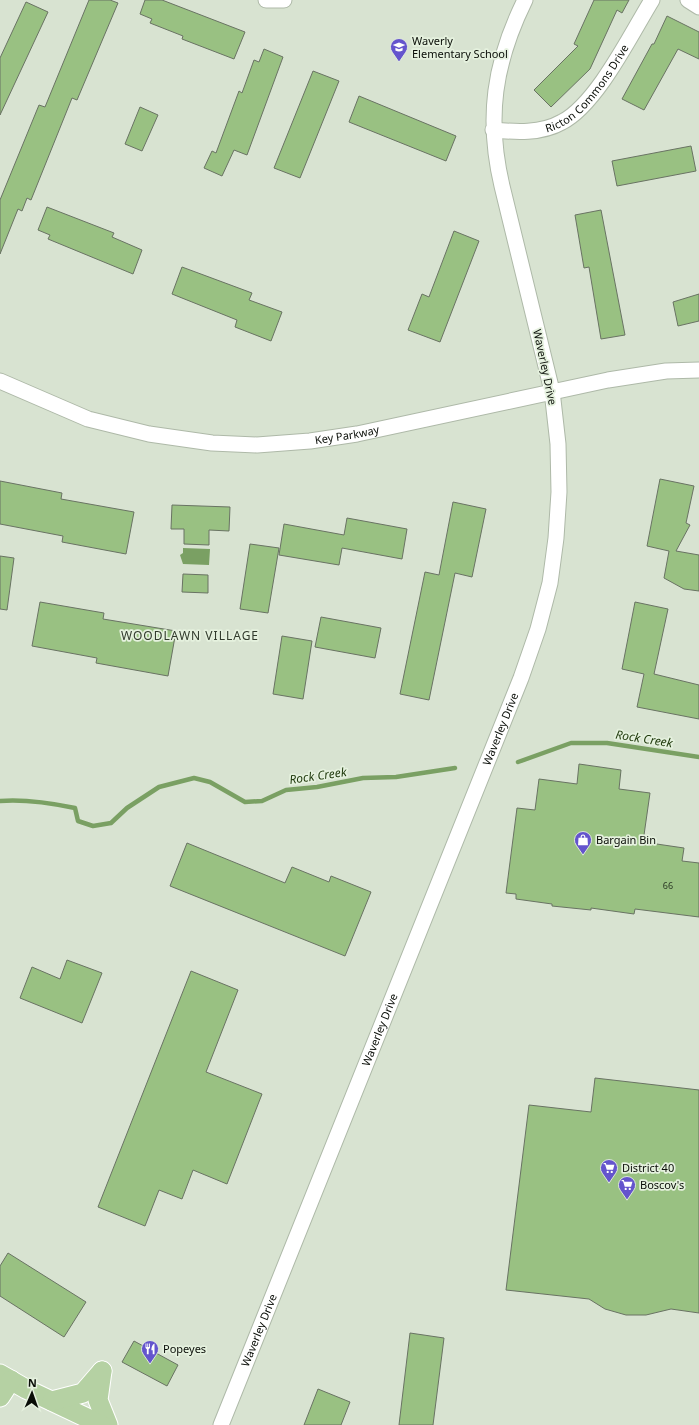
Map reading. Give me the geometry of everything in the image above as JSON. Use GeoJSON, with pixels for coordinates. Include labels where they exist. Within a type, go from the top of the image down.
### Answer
{"type":"FeatureCollection","features":[{"type":"Feature","properties":{"kind":"main road"},"geometry":{"type":"LineString","coordinates":[[52,1400],[83,1393],[102,1371],[98,1400],[108,1425]]}},
{"type":"Feature","properties":{"kind":"main road"},"geometry":{"type":"LineString","coordinates":[[0,1397],[5,1377],[102,1425]]}},
{"type":"Feature","properties":{"kind":"street"},"geometry":{"type":"LineString","coordinates":[[266,0],[284,0]]}},
{"type":"Feature","properties":{"kind":"street","name":"Ricton Commons Drive"},"geometry":{"type":"LineString","coordinates":[[492,130],[520,132],[542,129],[561,123],[578,111],[608,73],[652,0]]}},
{"type":"Feature","properties":{"kind":"street"},"geometry":{"type":"LineString","coordinates":[[688,0],[699,7]]}},
{"type":"Feature","properties":{"kind":"street","name":"Waverley Drive"},"geometry":{"type":"LineString","coordinates":[[221,1425],[521,678],[538,629],[550,583],[556,538],[559,492],[558,444],[552,391],[496,164],[492,130],[501,59],[522,1]]}},
{"type":"Feature","properties":{"kind":"street","name":"Key Parkway"},"geometry":{"type":"LineString","coordinates":[[0,381],[88,419],[149,434],[212,443],[257,445],[310,441],[357,434],[608,380],[666,371],[699,370]]}},
{"type":"Feature","properties":{"kind":"shaded area"},"geometry":{"type":"Polygon","coordinates":[[[183,548],[210,549],[209,565],[183,564],[180,555],[183,553],[183,548]]]}},
{"type":"Feature","properties":{"kind":"building"},"geometry":{"type":"Polygon","coordinates":[[[89,0],[110,0],[118,3],[77,100],[72,98],[31,200],[27,198],[22,211],[18,209],[0,254],[0,200],[39,105],[45,107],[89,0]]]}},
{"type":"Feature","properties":{"kind":"building"},"geometry":{"type":"Polygon","coordinates":[[[145,0],[162,0],[245,32],[234,59],[182,39],[183,36],[150,23],[152,19],[140,14],[145,0]]]}},
{"type":"Feature","properties":{"kind":"building"},"geometry":{"type":"Polygon","coordinates":[[[594,0],[629,0],[622,13],[617,10],[590,69],[551,107],[534,90],[578,46],[574,44],[594,0]]]}},
{"type":"Feature","properties":{"kind":"building"},"geometry":{"type":"Polygon","coordinates":[[[26,2],[48,12],[0,115],[0,58],[26,2]]]}},
{"type":"Feature","properties":{"kind":"building"},"geometry":{"type":"Polygon","coordinates":[[[667,16],[699,32],[699,59],[678,49],[644,110],[622,99],[652,44],[654,44],[667,16]]]}},
{"type":"Feature","properties":{"kind":"building"},"geometry":{"type":"Polygon","coordinates":[[[264,49],[283,57],[247,155],[234,150],[222,176],[204,168],[212,151],[216,153],[239,91],[242,93],[254,60],[259,62],[264,49]]]}},
{"type":"Feature","properties":{"kind":"building"},"geometry":{"type":"Polygon","coordinates":[[[313,71],[339,81],[300,178],[274,168],[313,71]]]}},
{"type":"Feature","properties":{"kind":"building"},"geometry":{"type":"Polygon","coordinates":[[[359,96],[456,136],[446,161],[349,122],[359,96]]]}},
{"type":"Feature","properties":{"kind":"building"},"geometry":{"type":"Polygon","coordinates":[[[140,107],[158,115],[142,151],[125,144],[140,107]]]}},
{"type":"Feature","properties":{"kind":"building"},"geometry":{"type":"Polygon","coordinates":[[[691,146],[696,171],[617,186],[612,161],[691,146]]]}},
{"type":"Feature","properties":{"kind":"building"},"geometry":{"type":"Polygon","coordinates":[[[47,207],[114,233],[112,237],[142,250],[133,274],[48,239],[50,235],[38,230],[47,207]]]}},
{"type":"Feature","properties":{"kind":"building"},"geometry":{"type":"Polygon","coordinates":[[[601,210],[625,335],[601,339],[589,267],[584,268],[575,215],[601,210]]]}},
{"type":"Feature","properties":{"kind":"building"},"geometry":{"type":"Polygon","coordinates":[[[454,231],[479,241],[440,342],[408,330],[422,294],[429,297],[454,231]]]}},
{"type":"Feature","properties":{"kind":"building"},"geometry":{"type":"Polygon","coordinates":[[[182,267],[252,293],[249,300],[282,312],[271,341],[235,327],[237,320],[172,294],[182,267]]]}},
{"type":"Feature","properties":{"kind":"building"},"geometry":{"type":"Polygon","coordinates":[[[699,294],[699,321],[678,326],[673,302],[699,294]]]}},
{"type":"Feature","properties":{"kind":"building"},"geometry":{"type":"Polygon","coordinates":[[[660,479],[694,486],[686,523],[690,525],[676,551],[699,555],[699,591],[684,589],[664,578],[669,551],[647,546],[660,479]]]}},
{"type":"Feature","properties":{"kind":"building"},"geometry":{"type":"Polygon","coordinates":[[[0,481],[62,493],[61,499],[134,512],[126,554],[62,542],[63,536],[0,524],[0,481]]]}},
{"type":"Feature","properties":{"kind":"building"},"geometry":{"type":"Polygon","coordinates":[[[453,502],[486,509],[472,577],[455,573],[429,700],[400,694],[425,572],[439,575],[453,502]]]}},
{"type":"Feature","properties":{"kind":"building"},"geometry":{"type":"Polygon","coordinates":[[[172,505],[230,507],[229,531],[209,530],[209,545],[184,544],[184,529],[171,529],[172,505]]]}},
{"type":"Feature","properties":{"kind":"building"},"geometry":{"type":"Polygon","coordinates":[[[347,518],[407,529],[402,559],[342,548],[339,565],[279,555],[284,524],[344,535],[347,518]]]}},
{"type":"Feature","properties":{"kind":"building"},"geometry":{"type":"Polygon","coordinates":[[[250,544],[279,548],[268,613],[240,609],[250,544]]]}},
{"type":"Feature","properties":{"kind":"building"},"geometry":{"type":"Polygon","coordinates":[[[0,556],[14,558],[7,610],[0,609],[0,556]]]}},
{"type":"Feature","properties":{"kind":"building"},"geometry":{"type":"Polygon","coordinates":[[[183,574],[208,575],[208,593],[182,592],[183,574]]]}},
{"type":"Feature","properties":{"kind":"building"},"geometry":{"type":"Polygon","coordinates":[[[40,602],[104,613],[103,619],[176,631],[168,676],[96,663],[97,658],[32,646],[40,602]]]}},
{"type":"Feature","properties":{"kind":"building"},"geometry":{"type":"Polygon","coordinates":[[[635,602],[668,609],[654,674],[699,685],[699,719],[637,707],[644,674],[622,669],[635,602]]]}},
{"type":"Feature","properties":{"kind":"building"},"geometry":{"type":"Polygon","coordinates":[[[321,617],[381,628],[375,658],[315,647],[321,617]]]}},
{"type":"Feature","properties":{"kind":"building"},"geometry":{"type":"Polygon","coordinates":[[[282,636],[312,641],[303,699],[273,694],[282,636]]]}},
{"type":"Feature","properties":{"kind":"building"},"geometry":{"type":"Polygon","coordinates":[[[579,764],[621,770],[619,789],[650,793],[643,842],[684,848],[682,861],[699,863],[699,917],[635,909],[634,914],[591,908],[591,910],[552,906],[552,904],[516,899],[516,894],[506,893],[517,808],[535,810],[539,779],[577,784],[579,764]]]}},
{"type":"Feature","properties":{"kind":"building"},"geometry":{"type":"Polygon","coordinates":[[[187,843],[285,883],[292,867],[329,882],[331,876],[371,892],[345,956],[170,886],[187,843]]]}},
{"type":"Feature","properties":{"kind":"building"},"geometry":{"type":"Polygon","coordinates":[[[67,960],[102,973],[82,1023],[20,998],[32,967],[60,979],[67,960]]]}},
{"type":"Feature","properties":{"kind":"building"},"geometry":{"type":"Polygon","coordinates":[[[191,971],[238,990],[206,1072],[262,1094],[227,1184],[193,1170],[182,1199],[159,1190],[145,1226],[98,1207],[191,971]]]}},
{"type":"Feature","properties":{"kind":"building","name":"District 40"},"geometry":{"type":"Polygon","coordinates":[[[595,1078],[699,1090],[699,1313],[671,1309],[646,1315],[626,1315],[605,1309],[589,1299],[506,1290],[529,1105],[591,1112],[595,1078]]]}},
{"type":"Feature","properties":{"kind":"building"},"geometry":{"type":"Polygon","coordinates":[[[8,1253],[86,1302],[64,1337],[0,1296],[0,1266],[8,1253]]]}},
{"type":"Feature","properties":{"kind":"building"},"geometry":{"type":"Polygon","coordinates":[[[410,1333],[444,1338],[433,1425],[399,1425],[410,1333]]]}},
{"type":"Feature","properties":{"kind":"building","name":"Popeyes"},"geometry":{"type":"Polygon","coordinates":[[[134,1341],[178,1365],[167,1386],[122,1362],[134,1341]]]}},
{"type":"Feature","properties":{"kind":"building"},"geometry":{"type":"Polygon","coordinates":[[[318,1389],[350,1402],[341,1425],[304,1425],[318,1389]]]}},
{"type":"Feature","properties":{"kind":"waterway","name":"Rock Creek"},"geometry":{"type":"LineString","coordinates":[[518,762],[571,743],[607,743],[699,757]]}},
{"type":"Feature","properties":{"kind":"waterway","name":"Rock Creek"},"geometry":{"type":"LineString","coordinates":[[0,801],[38,802],[75,808],[78,821],[93,826],[111,823],[127,808],[159,787],[194,778],[210,782],[245,802],[262,801],[286,790],[317,787],[363,778],[396,777],[455,768]]}},
{"type":"Feature","properties":{"kind":"place","name":"Waverly Elementary School"},"geometry":{"type":"Point","coordinates":[399,62]}},
{"type":"Feature","properties":{"kind":"place","name":"Bargain Bin"},"geometry":{"type":"Point","coordinates":[583,855]}},
{"type":"Feature","properties":{"kind":"place","name":"District 40"},"geometry":{"type":"Point","coordinates":[609,1183]}},
{"type":"Feature","properties":{"kind":"place","name":"Boscov's"},"geometry":{"type":"Point","coordinates":[627,1200]}},
{"type":"Feature","properties":{"kind":"place","name":"Popeyes"},"geometry":{"type":"Point","coordinates":[150,1364]}},
{"type":"Feature","properties":{"kind":"district","name":"WOODLAWN VILLAGE"},"geometry":{"type":"Point","coordinates":[190,636]}}]}
